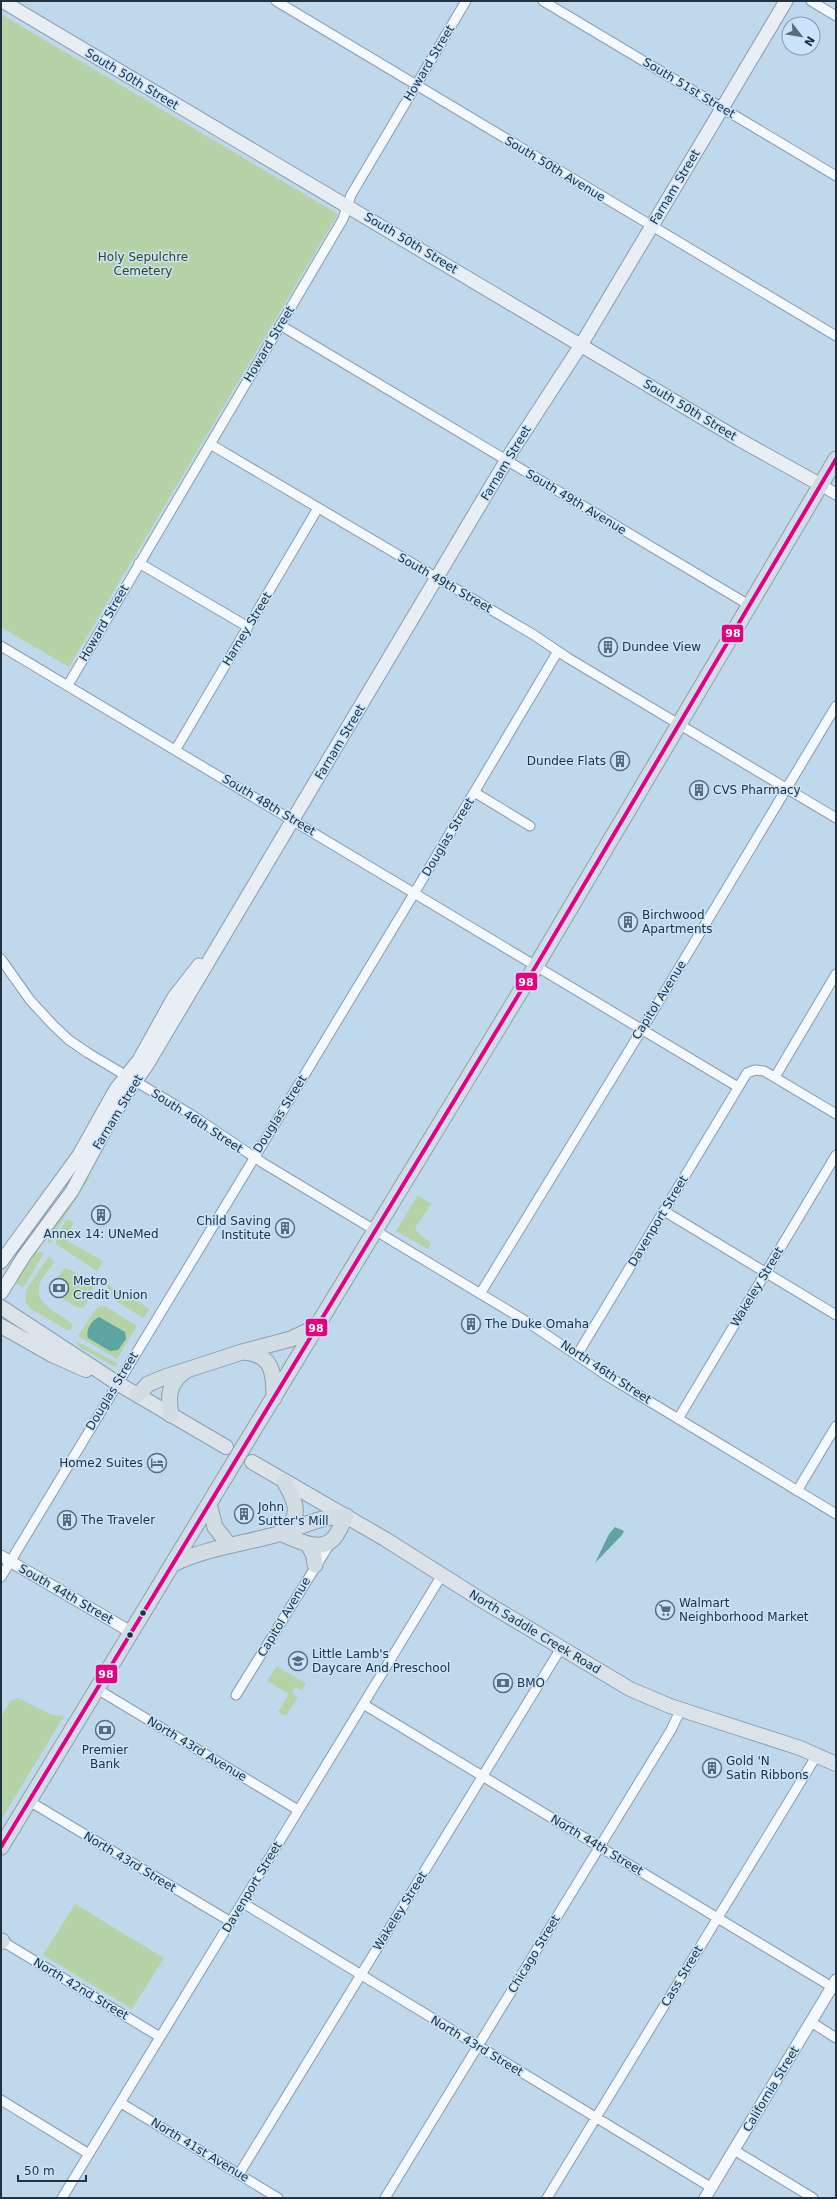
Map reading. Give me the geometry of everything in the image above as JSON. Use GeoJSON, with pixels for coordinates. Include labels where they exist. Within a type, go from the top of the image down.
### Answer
{"type":"FeatureCollection","features":[{"type":"Feature","properties":{"kind":"highway"},"geometry":{"type":"LineString","coordinates":[[1,1847],[536,966],[836,460]]}},
{"type":"Feature","properties":{"kind":"highway"},"geometry":{"type":"LineString","coordinates":[[138,1395],[148,1384],[188,1369],[242,1352],[291,1339],[316,1327]]}},
{"type":"Feature","properties":{"kind":"highway"},"geometry":{"type":"LineString","coordinates":[[242,1352],[259,1356],[270,1366],[273,1376],[274,1398]]}},
{"type":"Feature","properties":{"kind":"highway"},"geometry":{"type":"LineString","coordinates":[[172,1415],[169,1399],[170,1390],[177,1378],[188,1369]]}},
{"type":"Feature","properties":{"kind":"highway"},"geometry":{"type":"LineString","coordinates":[[279,1533],[290,1525],[296,1512],[294,1499],[284,1481]]}},
{"type":"Feature","properties":{"kind":"highway"},"geometry":{"type":"LineString","coordinates":[[209,1504],[215,1527],[229,1545]]}},
{"type":"Feature","properties":{"kind":"highway"},"geometry":{"type":"LineString","coordinates":[[279,1533],[308,1544],[320,1545],[332,1540],[346,1516]]}},
{"type":"Feature","properties":{"kind":"highway"},"geometry":{"type":"LineString","coordinates":[[173,1564],[198,1553],[279,1533],[327,1517],[346,1516]]}},
{"type":"Feature","properties":{"kind":"highway"},"geometry":{"type":"LineString","coordinates":[[308,1544],[314,1556],[315,1565]]}},
{"type":"Feature","properties":{"kind":"main road","name":"South 50th Street"},"geometry":{"type":"LineString","coordinates":[[2,1],[740,440],[821,485]]}},
{"type":"Feature","properties":{"kind":"main road","name":"Farnam Street"},"geometry":{"type":"LineString","coordinates":[[1,1262],[28,1223],[59,1184],[78,1155],[116,1090],[147,1065],[507,461],[581,345],[786,1]]}},
{"type":"Feature","properties":{"kind":"main road","name":"Farnam Street"},"geometry":{"type":"LineString","coordinates":[[1,1293],[24,1256],[72,1191],[131,1078]]}},
{"type":"Feature","properties":{"kind":"main road"},"geometry":{"type":"LineString","coordinates":[[1,1307],[117,1383],[226,1447]]}},
{"type":"Feature","properties":{"kind":"main road"},"geometry":{"type":"LineString","coordinates":[[1,1326],[52,1355],[117,1383]]}},
{"type":"Feature","properties":{"kind":"main road","name":"North Saddle Creek Road"},"geometry":{"type":"LineString","coordinates":[[252,1462],[346,1516],[561,1648],[630,1688],[681,1709],[817,1755],[836,1764]]}},
{"type":"Feature","properties":{"kind":"street","name":"South 50th Avenue"},"geometry":{"type":"LineString","coordinates":[[276,1],[836,336]]}},
{"type":"Feature","properties":{"kind":"street","name":"Howard Street"},"geometry":{"type":"LineString","coordinates":[[68,685],[343,219],[351,195],[466,1]]}},
{"type":"Feature","properties":{"kind":"street","name":"South 51st Street"},"geometry":{"type":"LineString","coordinates":[[543,1],[836,176]]}},
{"type":"Feature","properties":{"kind":"street"},"geometry":{"type":"LineString","coordinates":[[811,1],[836,16]]}},
{"type":"Feature","properties":{"kind":"street","name":"South 49th Avenue"},"geometry":{"type":"LineString","coordinates":[[280,325],[749,605]]}},
{"type":"Feature","properties":{"kind":"street","name":"South 49th Street"},"geometry":{"type":"LineString","coordinates":[[210,444],[437,578],[836,818]]}},
{"type":"Feature","properties":{"kind":"street"},"geometry":{"type":"LineString","coordinates":[[821,485],[836,494]]}},
{"type":"Feature","properties":{"kind":"street","name":"Harney Street"},"geometry":{"type":"LineString","coordinates":[[176,749],[318,508]]}},
{"type":"Feature","properties":{"kind":"street"},"geometry":{"type":"LineString","coordinates":[[139,563],[248,627]]}},
{"type":"Feature","properties":{"kind":"street","name":"South 48th Street"},"geometry":{"type":"LineString","coordinates":[[1,646],[415,892],[738,1087]]}},
{"type":"Feature","properties":{"kind":"street","name":"Douglas Street"},"geometry":{"type":"LineString","coordinates":[[1,1577],[6,1559],[117,1383],[254,1158],[415,892],[558,651]]}},
{"type":"Feature","properties":{"kind":"street","name":"Capitol Avenue"},"geometry":{"type":"LineString","coordinates":[[480,1294],[642,1029],[836,706]]}},
{"type":"Feature","properties":{"kind":"street"},"geometry":{"type":"LineString","coordinates":[[474,792],[530,826]]}},
{"type":"Feature","properties":{"kind":"street","name":"South 46th Street"},"geometry":{"type":"LineString","coordinates":[[1,959],[30,1000],[69,1040],[192,1115],[254,1158],[375,1231]]}},
{"type":"Feature","properties":{"kind":"street"},"geometry":{"type":"LineString","coordinates":[[836,974],[775,1077],[836,1114]]}},
{"type":"Feature","properties":{"kind":"street","name":"Davenport Street"},"geometry":{"type":"LineString","coordinates":[[577,1355],[747,1073],[752,1070],[761,1070],[775,1077]]}},
{"type":"Feature","properties":{"kind":"street","name":"Wakeley Street"},"geometry":{"type":"LineString","coordinates":[[678,1419],[836,1155]]}},
{"type":"Feature","properties":{"kind":"street"},"geometry":{"type":"LineString","coordinates":[[664,1211],[836,1315]]}},
{"type":"Feature","properties":{"kind":"street","name":"North 46th Street"},"geometry":{"type":"LineString","coordinates":[[375,1231],[556,1340],[678,1419],[836,1514]]}},
{"type":"Feature","properties":{"kind":"street"},"geometry":{"type":"LineString","coordinates":[[797,1491],[836,1426]]}},
{"type":"Feature","properties":{"kind":"street","name":"Capitol Avenue"},"geometry":{"type":"LineString","coordinates":[[236,1695],[315,1565],[325,1554],[332,1540]]}},
{"type":"Feature","properties":{"kind":"street","name":"South 44th Street"},"geometry":{"type":"LineString","coordinates":[[6,1559],[131,1632]]}},
{"type":"Feature","properties":{"kind":"street","name":"Davenport Street"},"geometry":{"type":"LineString","coordinates":[[62,2198],[442,1575]]}},
{"type":"Feature","properties":{"kind":"street","name":"Wakeley Street"},"geometry":{"type":"LineString","coordinates":[[239,2174],[561,1648]]}},
{"type":"Feature","properties":{"kind":"street","name":"North 43rd Avenue"},"geometry":{"type":"LineString","coordinates":[[97,1689],[298,1810]]}},
{"type":"Feature","properties":{"kind":"street","name":"North 44th Street"},"geometry":{"type":"LineString","coordinates":[[363,1704],[718,1918],[834,1983]]}},
{"type":"Feature","properties":{"kind":"street","name":"Chicago Street"},"geometry":{"type":"LineString","coordinates":[[385,2198],[673,1727],[681,1709]]}},
{"type":"Feature","properties":{"kind":"street","name":"Cass Street"},"geometry":{"type":"LineString","coordinates":[[547,2198],[817,1755]]}},
{"type":"Feature","properties":{"kind":"street","name":"North 43rd Street"},"geometry":{"type":"LineString","coordinates":[[29,1801],[231,1922]]}},
{"type":"Feature","properties":{"kind":"street","name":"North 43rd Street"},"geometry":{"type":"LineString","coordinates":[[243,1903],[712,2188]]}},
{"type":"Feature","properties":{"kind":"street","name":"North 42nd Street"},"geometry":{"type":"LineString","coordinates":[[1,1941],[160,2037]]}},
{"type":"Feature","properties":{"kind":"street","name":"California Street"},"geometry":{"type":"LineString","coordinates":[[705,2198],[834,1983]]}},
{"type":"Feature","properties":{"kind":"street"},"geometry":{"type":"LineString","coordinates":[[811,2022],[836,2038]]}},
{"type":"Feature","properties":{"kind":"street"},"geometry":{"type":"LineString","coordinates":[[1,2100],[89,2154]]}},
{"type":"Feature","properties":{"kind":"street","name":"North 41st Avenue"},"geometry":{"type":"LineString","coordinates":[[121,2103],[278,2198]]}},
{"type":"Feature","properties":{"kind":"street"},"geometry":{"type":"LineString","coordinates":[[734,2150],[813,2198]]}},
{"type":"Feature","properties":{"kind":"green space","name":"Holy Sepulchre Cemetery"},"geometry":{"type":"Polygon","coordinates":[[[1,14],[338,214],[69,667],[1,627],[1,14]]]}},
{"type":"Feature","properties":{"kind":"green space"},"geometry":{"type":"Polygon","coordinates":[[[87,1175],[90,1177],[54,1234],[50,1244],[48,1241],[49,1233],[87,1175]]]}},
{"type":"Feature","properties":{"kind":"green space"},"geometry":{"type":"Polygon","coordinates":[[[418,1195],[431,1204],[416,1225],[418,1234],[431,1243],[428,1249],[396,1231],[418,1195]]]}},
{"type":"Feature","properties":{"kind":"green space"},"geometry":{"type":"Polygon","coordinates":[[[67,1219],[74,1223],[64,1239],[103,1261],[97,1271],[56,1244],[56,1236],[67,1219]]]}},
{"type":"Feature","properties":{"kind":"green space"},"geometry":{"type":"Polygon","coordinates":[[[39,1252],[44,1253],[23,1288],[15,1283],[33,1255],[39,1252]]]}},
{"type":"Feature","properties":{"kind":"green space"},"geometry":{"type":"Polygon","coordinates":[[[49,1256],[54,1262],[41,1280],[39,1294],[45,1305],[71,1323],[72,1327],[69,1331],[31,1309],[25,1302],[26,1290],[49,1256]]]}},
{"type":"Feature","properties":{"kind":"green space"},"geometry":{"type":"Polygon","coordinates":[[[64,1268],[73,1271],[93,1286],[93,1293],[83,1308],[77,1307],[58,1296],[57,1293],[62,1291],[61,1284],[63,1283],[60,1281],[55,1282],[64,1268]]]}},
{"type":"Feature","properties":{"kind":"green space"},"geometry":{"type":"Polygon","coordinates":[[[104,1282],[150,1309],[143,1318],[116,1301],[104,1282]]]}},
{"type":"Feature","properties":{"kind":"green space"},"geometry":{"type":"Polygon","coordinates":[[[100,1306],[107,1307],[137,1326],[117,1359],[78,1336],[95,1310],[100,1306]]]}},
{"type":"Feature","properties":{"kind":"green space"},"geometry":{"type":"Polygon","coordinates":[[[76,1341],[117,1363],[117,1366],[111,1365],[78,1346],[76,1341]]]}},
{"type":"Feature","properties":{"kind":"green space"},"geometry":{"type":"Polygon","coordinates":[[[277,1666],[284,1672],[285,1671],[306,1683],[302,1691],[295,1687],[292,1693],[298,1697],[286,1716],[278,1712],[289,1694],[267,1681],[277,1666]]]}},
{"type":"Feature","properties":{"kind":"green space"},"geometry":{"type":"Polygon","coordinates":[[[18,1698],[52,1715],[64,1716],[1,1820],[1,1717],[10,1701],[18,1698]]]}},
{"type":"Feature","properties":{"kind":"green space"},"geometry":{"type":"Polygon","coordinates":[[[75,1904],[164,1958],[132,2009],[43,1955],[75,1904]]]}},
{"type":"Feature","properties":{"kind":"shaded area"},"geometry":{"type":"Polygon","coordinates":[[[99,1317],[125,1332],[126,1339],[118,1350],[110,1351],[88,1338],[87,1332],[90,1326],[94,1320],[99,1317]]]}},
{"type":"Feature","properties":{"kind":"shaded area"},"geometry":{"type":"Polygon","coordinates":[[[615,1527],[624,1531],[622,1535],[595,1563],[609,1534],[615,1527]]]}},
{"type":"Feature","properties":{"kind":"transit line","name":"98"},"geometry":{"type":"LineString","coordinates":[[1,1847],[536,966],[836,459]]}},
{"type":"Feature","properties":{"kind":"place","name":"Dundee View"},"geometry":{"type":"Point","coordinates":[608,647]}},
{"type":"Feature","properties":{"kind":"place","name":"Dundee Flats"},"geometry":{"type":"Point","coordinates":[620,761]}},
{"type":"Feature","properties":{"kind":"place","name":"CVS Pharmacy"},"geometry":{"type":"Point","coordinates":[699,790]}},
{"type":"Feature","properties":{"kind":"place","name":"Birchwood Apartments"},"geometry":{"type":"Point","coordinates":[628,922]}},
{"type":"Feature","properties":{"kind":"place","name":"Annex 14: UNeMed"},"geometry":{"type":"Point","coordinates":[101,1215]}},
{"type":"Feature","properties":{"kind":"place","name":"Child Saving Institute"},"geometry":{"type":"Point","coordinates":[285,1228]}},
{"type":"Feature","properties":{"kind":"place","name":"Metro Credit Union"},"geometry":{"type":"Point","coordinates":[59,1288]}},
{"type":"Feature","properties":{"kind":"place","name":"The Duke Omaha"},"geometry":{"type":"Point","coordinates":[471,1324]}},
{"type":"Feature","properties":{"kind":"place","name":"Home2 Suites"},"geometry":{"type":"Point","coordinates":[157,1463]}},
{"type":"Feature","properties":{"kind":"place","name":"John Sutter's Mill"},"geometry":{"type":"Point","coordinates":[244,1514]}},
{"type":"Feature","properties":{"kind":"place","name":"The Traveler"},"geometry":{"type":"Point","coordinates":[67,1520]}},
{"type":"Feature","properties":{"kind":"place","name":"Walmart Neighborhood Market"},"geometry":{"type":"Point","coordinates":[665,1610]}},
{"type":"Feature","properties":{"kind":"place","name":"Little Lamb's Daycare And Preschool"},"geometry":{"type":"Point","coordinates":[298,1661]}},
{"type":"Feature","properties":{"kind":"place","name":"BMO"},"geometry":{"type":"Point","coordinates":[503,1683]}},
{"type":"Feature","properties":{"kind":"place","name":"Premier Bank"},"geometry":{"type":"Point","coordinates":[105,1730]}},
{"type":"Feature","properties":{"kind":"place","name":"Gold 'N Satin Ribbons"},"geometry":{"type":"Point","coordinates":[712,1768]}}]}
